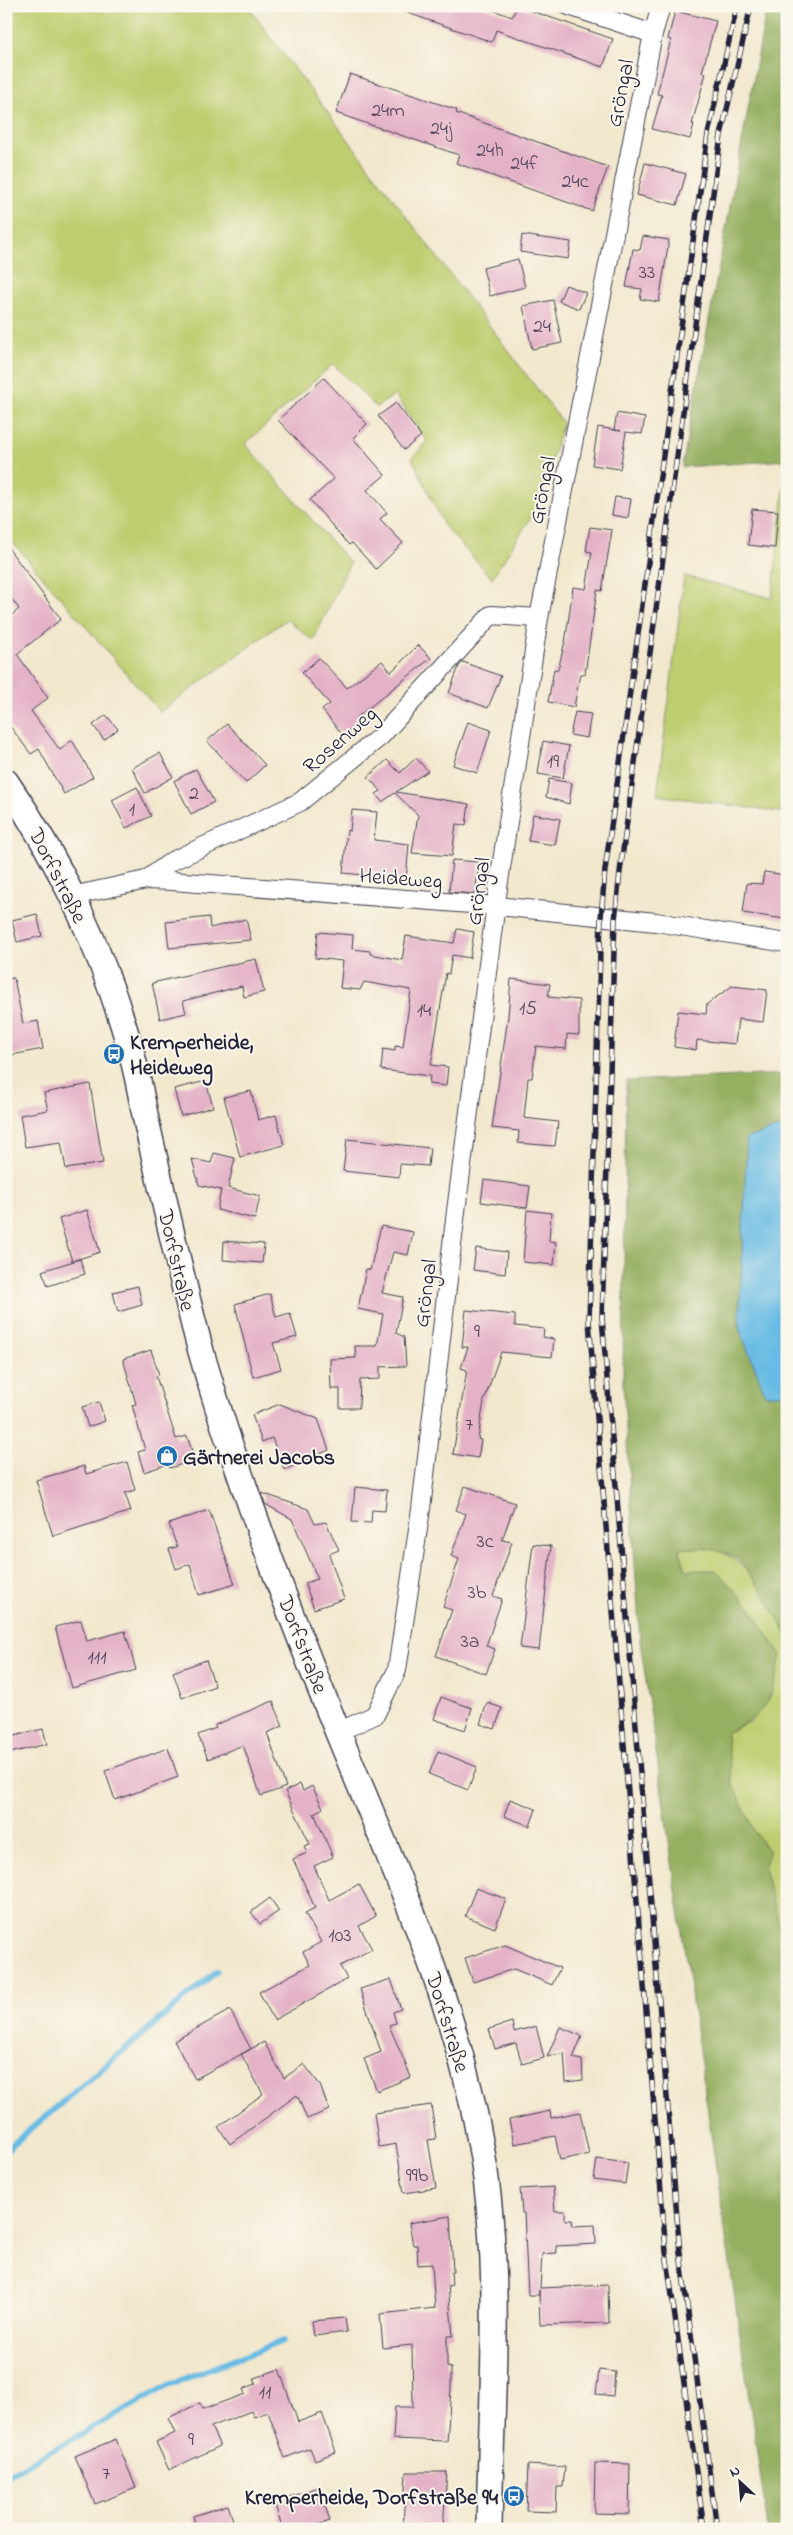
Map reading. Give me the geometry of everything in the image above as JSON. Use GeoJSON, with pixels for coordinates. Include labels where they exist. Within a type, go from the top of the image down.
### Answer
{"type":"FeatureCollection","features":[{"type":"Feature","properties":{"kind":"main road","name":"Dorfstraße"},"geometry":{"type":"LineString","coordinates":[[6,782],[36,826],[72,896],[105,974],[130,1048],[181,1278],[204,1364],[247,1491],[312,1668],[410,1906],[445,2000],[469,2087],[482,2152],[494,2248],[495,2305],[489,2529]]}},
{"type":"Feature","properties":{"kind":"street","name":"Gröngal"},"geometry":{"type":"LineString","coordinates":[[569,6],[653,34]]}},
{"type":"Feature","properties":{"kind":"street","name":"Gröngal"},"geometry":{"type":"LineString","coordinates":[[338,1732],[375,1715],[397,1670],[421,1509],[456,1212],[497,906],[539,618],[653,34],[661,6]]}},
{"type":"Feature","properties":{"kind":"street","name":"Rosenweg"},"geometry":{"type":"LineString","coordinates":[[146,880],[172,860],[300,802],[381,736],[491,615],[539,618]]}},
{"type":"Feature","properties":{"kind":"street","name":"Heideweg"},"geometry":{"type":"LineString","coordinates":[[72,896],[146,880],[497,906],[660,923],[787,943]]}},
{"type":"Feature","properties":{"kind":"green space"},"geometry":{"type":"Polygon","coordinates":[[[6,6],[247,6],[563,423],[537,508],[492,578],[445,527],[412,458],[427,441],[395,395],[376,407],[333,364],[245,444],[350,563],[313,641],[287,619],[160,712],[6,535],[6,6]]]}},
{"type":"Feature","properties":{"kind":"green space"},"geometry":{"type":"Polygon","coordinates":[[[767,6],[787,6],[787,460],[682,467],[767,6]]]}},
{"type":"Feature","properties":{"kind":"green space"},"geometry":{"type":"Polygon","coordinates":[[[787,463],[787,813],[657,795],[684,576],[772,598],[787,463]]]}},
{"type":"Feature","properties":{"kind":"green space"},"geometry":{"type":"Polygon","coordinates":[[[787,1074],[787,1130],[782,1127],[747,1138],[739,1328],[766,1394],[787,1393],[787,1634],[757,1584],[738,1560],[725,1553],[710,1549],[679,1549],[686,1570],[716,1570],[749,1606],[781,1655],[771,1694],[766,1703],[752,1718],[726,1733],[732,1783],[754,1831],[769,1852],[764,1868],[787,1955],[787,2529],[768,2529],[640,1640],[623,1383],[626,1081],[787,1074]]]}},
{"type":"Feature","properties":{"kind":"green space"},"geometry":{"type":"Polygon","coordinates":[[[679,1548],[713,1549],[726,1554],[738,1562],[757,1584],[787,1634],[787,1955],[764,1868],[769,1852],[754,1831],[732,1783],[726,1733],[753,1720],[686,1570],[679,1548]]]}},
{"type":"Feature","properties":{"kind":"water"},"geometry":{"type":"Polygon","coordinates":[[[782,1127],[787,1130],[787,1393],[766,1395],[739,1328],[747,1138],[782,1127]]]}},
{"type":"Feature","properties":{"kind":"building"},"geometry":{"type":"Polygon","coordinates":[[[397,6],[482,6],[512,17],[517,6],[613,39],[603,67],[496,30],[492,42],[396,9],[397,6]]]}},
{"type":"Feature","properties":{"kind":"building"},"geometry":{"type":"Polygon","coordinates":[[[675,11],[716,21],[702,72],[706,73],[692,124],[694,124],[690,139],[652,129],[662,95],[657,94],[671,40],[668,39],[675,11]]]}},
{"type":"Feature","properties":{"kind":"building"},"geometry":{"type":"Polygon","coordinates":[[[350,74],[457,110],[456,113],[608,167],[592,211],[456,163],[459,155],[336,113],[350,74]]]}},
{"type":"Feature","properties":{"kind":"building"},"geometry":{"type":"Polygon","coordinates":[[[645,163],[686,174],[677,205],[637,195],[645,163]]]}},
{"type":"Feature","properties":{"kind":"building"},"geometry":{"type":"Polygon","coordinates":[[[522,235],[571,242],[568,259],[520,252],[522,235]]]}},
{"type":"Feature","properties":{"kind":"building"},"geometry":{"type":"Polygon","coordinates":[[[643,236],[669,240],[659,302],[640,299],[642,289],[626,287],[633,249],[640,250],[643,236]]]}},
{"type":"Feature","properties":{"kind":"building"},"geometry":{"type":"Polygon","coordinates":[[[518,259],[525,287],[490,296],[483,268],[518,259]]]}},
{"type":"Feature","properties":{"kind":"building"},"geometry":{"type":"Polygon","coordinates":[[[566,285],[586,293],[579,309],[559,301],[566,285]]]}},
{"type":"Feature","properties":{"kind":"building"},"geometry":{"type":"Polygon","coordinates":[[[553,300],[562,343],[532,349],[523,306],[553,300]]]}},
{"type":"Feature","properties":{"kind":"building"},"geometry":{"type":"Polygon","coordinates":[[[324,378],[367,424],[353,438],[385,475],[367,490],[387,513],[380,519],[403,543],[376,569],[352,543],[349,545],[310,500],[334,479],[278,420],[324,378]]]}},
{"type":"Feature","properties":{"kind":"building"},"geometry":{"type":"Polygon","coordinates":[[[396,403],[421,436],[404,450],[378,416],[396,403]]]}},
{"type":"Feature","properties":{"kind":"building"},"geometry":{"type":"Polygon","coordinates":[[[617,413],[645,418],[642,434],[626,432],[620,469],[592,465],[598,427],[614,430],[617,413]]]}},
{"type":"Feature","properties":{"kind":"building"},"geometry":{"type":"Polygon","coordinates":[[[615,497],[631,499],[628,518],[612,515],[615,497]]]}},
{"type":"Feature","properties":{"kind":"building"},"geometry":{"type":"Polygon","coordinates":[[[752,509],[778,511],[775,548],[748,545],[752,509]]]}},
{"type":"Feature","properties":{"kind":"building"},"geometry":{"type":"Polygon","coordinates":[[[590,527],[612,530],[602,591],[597,590],[585,674],[580,674],[574,707],[548,702],[554,669],[558,670],[566,637],[573,587],[586,589],[592,552],[586,551],[590,527]]]}},
{"type":"Feature","properties":{"kind":"building"},"geometry":{"type":"Polygon","coordinates":[[[6,545],[61,619],[17,654],[48,698],[31,711],[60,750],[72,740],[93,777],[64,794],[39,749],[31,754],[6,721],[6,620],[19,609],[6,591],[6,545]]]}},
{"type":"Feature","properties":{"kind":"building"},"geometry":{"type":"Polygon","coordinates":[[[418,645],[431,658],[356,718],[359,722],[343,735],[322,710],[330,704],[302,673],[319,658],[347,688],[382,661],[391,672],[418,645]]]}},
{"type":"Feature","properties":{"kind":"building"},"geometry":{"type":"Polygon","coordinates":[[[463,662],[501,676],[488,708],[449,693],[459,666],[463,662]]]}},
{"type":"Feature","properties":{"kind":"building"},"geometry":{"type":"Polygon","coordinates":[[[575,712],[591,714],[587,738],[570,735],[575,712]]]}},
{"type":"Feature","properties":{"kind":"building"},"geometry":{"type":"Polygon","coordinates":[[[106,715],[118,729],[104,740],[93,725],[106,715]]]}},
{"type":"Feature","properties":{"kind":"building"},"geometry":{"type":"Polygon","coordinates":[[[468,722],[491,730],[477,773],[453,765],[468,722]]]}},
{"type":"Feature","properties":{"kind":"building"},"geometry":{"type":"Polygon","coordinates":[[[227,724],[265,765],[246,783],[207,741],[227,724]]]}},
{"type":"Feature","properties":{"kind":"building"},"geometry":{"type":"Polygon","coordinates":[[[543,741],[569,746],[563,778],[538,774],[543,741]]]}},
{"type":"Feature","properties":{"kind":"building"},"geometry":{"type":"Polygon","coordinates":[[[160,753],[173,777],[145,793],[132,768],[160,753]]]}},
{"type":"Feature","properties":{"kind":"building"},"geometry":{"type":"Polygon","coordinates":[[[416,758],[428,771],[396,792],[469,804],[466,825],[456,824],[452,856],[412,853],[418,815],[395,793],[382,802],[376,794],[381,791],[368,777],[387,760],[400,773],[416,758]]]}},
{"type":"Feature","properties":{"kind":"building"},"geometry":{"type":"Polygon","coordinates":[[[196,769],[214,802],[191,814],[174,781],[196,769]]]}},
{"type":"Feature","properties":{"kind":"building"},"geometry":{"type":"Polygon","coordinates":[[[549,779],[572,783],[569,804],[546,797],[549,779]]]}},
{"type":"Feature","properties":{"kind":"building"},"geometry":{"type":"Polygon","coordinates":[[[137,787],[151,816],[126,828],[112,800],[137,787]]]}},
{"type":"Feature","properties":{"kind":"building"},"geometry":{"type":"Polygon","coordinates":[[[352,810],[377,812],[374,840],[409,844],[406,881],[343,873],[347,830],[350,831],[352,810]]]}},
{"type":"Feature","properties":{"kind":"building"},"geometry":{"type":"Polygon","coordinates":[[[533,814],[560,819],[555,845],[528,841],[533,814]]]}},
{"type":"Feature","properties":{"kind":"building"},"geometry":{"type":"Polygon","coordinates":[[[452,860],[479,862],[475,894],[449,892],[452,860]]]}},
{"type":"Feature","properties":{"kind":"building"},"geometry":{"type":"Polygon","coordinates":[[[764,872],[787,875],[785,919],[743,913],[747,883],[762,884],[764,872]]]}},
{"type":"Feature","properties":{"kind":"building"},"geometry":{"type":"Polygon","coordinates":[[[37,914],[42,936],[17,942],[12,920],[37,914]]]}},
{"type":"Feature","properties":{"kind":"building"},"geometry":{"type":"Polygon","coordinates":[[[209,917],[210,928],[246,919],[251,940],[169,948],[166,922],[209,917]]]}},
{"type":"Feature","properties":{"kind":"building"},"geometry":{"type":"Polygon","coordinates":[[[457,929],[474,932],[470,958],[452,955],[449,974],[446,973],[431,1065],[448,1067],[446,1086],[429,1084],[430,1076],[381,1070],[383,1049],[395,1051],[395,1046],[403,1047],[411,990],[364,982],[360,990],[340,988],[343,961],[315,958],[318,932],[353,935],[352,949],[370,951],[370,954],[402,960],[406,936],[454,943],[457,929]]]}},
{"type":"Feature","properties":{"kind":"building"},"geometry":{"type":"Polygon","coordinates":[[[256,959],[264,992],[244,997],[242,986],[183,1001],[186,1013],[160,1019],[152,983],[256,959]]]}},
{"type":"Feature","properties":{"kind":"building"},"geometry":{"type":"Polygon","coordinates":[[[14,978],[23,1024],[38,1021],[43,1049],[6,1056],[6,979],[14,978]]]}},
{"type":"Feature","properties":{"kind":"building"},"geometry":{"type":"Polygon","coordinates":[[[511,979],[550,984],[548,997],[579,1000],[579,1035],[567,1034],[566,1049],[536,1046],[532,1078],[528,1078],[524,1118],[558,1122],[555,1146],[518,1143],[519,1131],[492,1128],[508,1017],[511,979]]]}},
{"type":"Feature","properties":{"kind":"building"},"geometry":{"type":"Polygon","coordinates":[[[732,986],[767,990],[763,1022],[738,1019],[735,1044],[697,1040],[696,1050],[674,1047],[678,1011],[706,1014],[707,1004],[732,986]]]}},
{"type":"Feature","properties":{"kind":"building"},"geometry":{"type":"Polygon","coordinates":[[[206,1081],[213,1107],[181,1116],[174,1089],[206,1081]]]}},
{"type":"Feature","properties":{"kind":"building"},"geometry":{"type":"Polygon","coordinates":[[[90,1084],[103,1163],[66,1169],[61,1142],[25,1147],[20,1115],[48,1110],[44,1093],[90,1084]]]}},
{"type":"Feature","properties":{"kind":"building"},"geometry":{"type":"Polygon","coordinates":[[[251,1091],[258,1120],[276,1115],[284,1145],[240,1157],[224,1097],[251,1091]]]}},
{"type":"Feature","properties":{"kind":"building"},"geometry":{"type":"Polygon","coordinates":[[[347,1139],[430,1148],[428,1166],[400,1164],[399,1177],[343,1171],[347,1139]]]}},
{"type":"Feature","properties":{"kind":"building"},"geometry":{"type":"Polygon","coordinates":[[[214,1153],[235,1158],[228,1188],[260,1196],[255,1219],[217,1210],[221,1190],[199,1185],[192,1159],[211,1163],[214,1153]]]}},
{"type":"Feature","properties":{"kind":"building"},"geometry":{"type":"Polygon","coordinates":[[[484,1180],[530,1186],[527,1208],[481,1202],[484,1180]]]}},
{"type":"Feature","properties":{"kind":"building"},"geometry":{"type":"Polygon","coordinates":[[[87,1210],[100,1252],[72,1261],[59,1219],[87,1210]]]}},
{"type":"Feature","properties":{"kind":"building"},"geometry":{"type":"Polygon","coordinates":[[[527,1210],[551,1213],[549,1241],[556,1242],[554,1265],[523,1262],[527,1210]]]}},
{"type":"Feature","properties":{"kind":"building"},"geometry":{"type":"Polygon","coordinates":[[[381,1226],[413,1232],[408,1255],[393,1252],[382,1293],[403,1297],[396,1333],[404,1337],[406,1366],[380,1367],[380,1379],[360,1380],[359,1408],[340,1408],[340,1389],[331,1389],[330,1359],[356,1358],[355,1346],[377,1346],[383,1314],[358,1309],[366,1269],[370,1270],[381,1226]]]}},
{"type":"Feature","properties":{"kind":"building"},"geometry":{"type":"Polygon","coordinates":[[[224,1241],[264,1244],[262,1263],[223,1260],[224,1241]]]}},
{"type":"Feature","properties":{"kind":"building"},"geometry":{"type":"Polygon","coordinates":[[[476,1248],[507,1252],[505,1274],[473,1270],[476,1248]]]}},
{"type":"Feature","properties":{"kind":"building"},"geometry":{"type":"Polygon","coordinates":[[[80,1259],[85,1274],[48,1286],[42,1271],[80,1259]]]}},
{"type":"Feature","properties":{"kind":"building"},"geometry":{"type":"Polygon","coordinates":[[[138,1286],[142,1305],[118,1312],[113,1292],[138,1286]]]}},
{"type":"Feature","properties":{"kind":"building"},"geometry":{"type":"Polygon","coordinates":[[[270,1294],[276,1317],[290,1313],[297,1337],[273,1343],[281,1369],[253,1377],[235,1304],[270,1294]]]}},
{"type":"Feature","properties":{"kind":"building"},"geometry":{"type":"Polygon","coordinates":[[[466,1310],[515,1315],[515,1326],[544,1329],[543,1337],[554,1339],[552,1357],[501,1352],[484,1401],[478,1439],[481,1440],[478,1458],[453,1454],[467,1370],[461,1368],[468,1347],[462,1347],[466,1310]]]}},
{"type":"Feature","properties":{"kind":"building"},"geometry":{"type":"Polygon","coordinates":[[[151,1350],[159,1375],[156,1376],[176,1439],[187,1436],[195,1460],[170,1468],[168,1464],[144,1472],[138,1452],[145,1450],[132,1405],[136,1404],[123,1359],[151,1350]]]}},
{"type":"Feature","properties":{"kind":"building"},"geometry":{"type":"Polygon","coordinates":[[[99,1402],[105,1421],[88,1427],[82,1407],[99,1402]]]}},
{"type":"Feature","properties":{"kind":"building"},"geometry":{"type":"Polygon","coordinates":[[[280,1404],[318,1419],[329,1450],[284,1470],[272,1438],[262,1442],[252,1415],[280,1404]]]}},
{"type":"Feature","properties":{"kind":"building"},"geometry":{"type":"Polygon","coordinates":[[[127,1462],[135,1490],[125,1493],[131,1511],[53,1536],[36,1480],[84,1466],[86,1474],[127,1462]]]}},
{"type":"Feature","properties":{"kind":"building"},"geometry":{"type":"Polygon","coordinates":[[[465,1486],[515,1503],[502,1540],[512,1542],[493,1596],[502,1599],[486,1646],[495,1649],[486,1674],[436,1656],[452,1610],[443,1607],[459,1559],[451,1556],[466,1514],[456,1510],[465,1486]]]}},
{"type":"Feature","properties":{"kind":"building"},"geometry":{"type":"Polygon","coordinates":[[[355,1487],[387,1490],[385,1511],[372,1510],[371,1523],[352,1522],[355,1487]]]}},
{"type":"Feature","properties":{"kind":"building"},"geometry":{"type":"Polygon","coordinates":[[[262,1493],[308,1509],[315,1524],[326,1522],[339,1550],[329,1554],[344,1599],[314,1609],[305,1583],[318,1579],[292,1519],[265,1504],[262,1493]]]}},
{"type":"Feature","properties":{"kind":"building"},"geometry":{"type":"Polygon","coordinates":[[[209,1510],[235,1584],[199,1595],[190,1564],[176,1569],[169,1549],[177,1547],[169,1524],[209,1510]]]}},
{"type":"Feature","properties":{"kind":"building"},"geometry":{"type":"Polygon","coordinates":[[[533,1544],[551,1546],[539,1650],[520,1648],[533,1544]]]}},
{"type":"Feature","properties":{"kind":"building"},"geometry":{"type":"Polygon","coordinates":[[[81,1620],[87,1641],[125,1631],[136,1670],[72,1688],[55,1627],[81,1620]]]}},
{"type":"Feature","properties":{"kind":"building"},"geometry":{"type":"Polygon","coordinates":[[[206,1660],[215,1686],[182,1698],[173,1672],[206,1660]]]}},
{"type":"Feature","properties":{"kind":"building"},"geometry":{"type":"Polygon","coordinates":[[[441,1697],[472,1708],[465,1730],[434,1719],[441,1697]]]}},
{"type":"Feature","properties":{"kind":"building"},"geometry":{"type":"Polygon","coordinates":[[[273,1701],[283,1726],[267,1733],[286,1787],[261,1796],[243,1745],[208,1759],[198,1735],[216,1728],[215,1725],[273,1701]]]}},
{"type":"Feature","properties":{"kind":"building"},"geometry":{"type":"Polygon","coordinates":[[[487,1703],[502,1708],[495,1729],[480,1724],[487,1703]]]}},
{"type":"Feature","properties":{"kind":"building"},"geometry":{"type":"Polygon","coordinates":[[[43,1729],[47,1744],[6,1754],[6,1738],[43,1729]]]}},
{"type":"Feature","properties":{"kind":"building"},"geometry":{"type":"Polygon","coordinates":[[[168,1748],[178,1777],[115,1800],[105,1771],[168,1748]]]}},
{"type":"Feature","properties":{"kind":"building"},"geometry":{"type":"Polygon","coordinates":[[[438,1751],[477,1767],[468,1790],[429,1774],[438,1751]]]}},
{"type":"Feature","properties":{"kind":"building"},"geometry":{"type":"Polygon","coordinates":[[[300,1784],[303,1791],[312,1786],[323,1808],[314,1813],[333,1857],[314,1866],[329,1900],[359,1884],[376,1916],[359,1926],[372,1949],[340,1966],[347,1979],[274,2020],[259,1992],[310,1965],[303,1952],[321,1942],[305,1913],[315,1908],[293,1859],[307,1853],[304,1846],[310,1844],[285,1791],[300,1784]]]}},
{"type":"Feature","properties":{"kind":"building"},"geometry":{"type":"Polygon","coordinates":[[[510,1799],[536,1809],[530,1826],[504,1816],[510,1799]]]}},
{"type":"Feature","properties":{"kind":"building"},"geometry":{"type":"Polygon","coordinates":[[[476,1888],[506,1899],[495,1928],[465,1916],[476,1888]]]}},
{"type":"Feature","properties":{"kind":"building"},"geometry":{"type":"Polygon","coordinates":[[[270,1898],[279,1911],[260,1924],[251,1912],[270,1898]]]}},
{"type":"Feature","properties":{"kind":"building"},"geometry":{"type":"Polygon","coordinates":[[[505,1945],[560,1968],[552,1985],[514,1969],[473,1982],[465,1958],[505,1945]]]}},
{"type":"Feature","properties":{"kind":"building"},"geometry":{"type":"Polygon","coordinates":[[[391,1979],[401,2009],[393,2012],[396,2023],[389,2025],[411,2077],[377,2091],[364,2059],[381,2052],[360,1989],[391,1979]]]}},
{"type":"Feature","properties":{"kind":"building"},"geometry":{"type":"Polygon","coordinates":[[[230,2010],[251,2049],[195,2079],[174,2041],[230,2010]]]}},
{"type":"Feature","properties":{"kind":"building"},"geometry":{"type":"Polygon","coordinates":[[[512,2022],[514,2032],[536,2026],[544,2058],[522,2064],[516,2043],[495,2049],[489,2029],[512,2022]]]}},
{"type":"Feature","properties":{"kind":"building"},"geometry":{"type":"Polygon","coordinates":[[[560,2027],[582,2036],[573,2058],[582,2060],[583,2080],[566,2082],[564,2053],[547,2057],[560,2027]]]}},
{"type":"Feature","properties":{"kind":"building"},"geometry":{"type":"Polygon","coordinates":[[[264,2042],[284,2078],[304,2064],[320,2085],[329,2110],[307,2119],[297,2095],[230,2144],[218,2127],[263,2094],[241,2054],[264,2042]]]}},
{"type":"Feature","properties":{"kind":"building"},"geometry":{"type":"Polygon","coordinates":[[[431,2105],[436,2139],[428,2140],[436,2188],[404,2193],[396,2144],[379,2147],[374,2113],[431,2105]]]}},
{"type":"Feature","properties":{"kind":"building"},"geometry":{"type":"Polygon","coordinates":[[[550,2111],[551,2118],[580,2112],[589,2154],[560,2160],[555,2136],[514,2144],[509,2120],[550,2111]]]}},
{"type":"Feature","properties":{"kind":"building"},"geometry":{"type":"Polygon","coordinates":[[[597,2159],[628,2163],[625,2184],[594,2180],[597,2159]]]}},
{"type":"Feature","properties":{"kind":"building"},"geometry":{"type":"Polygon","coordinates":[[[553,2187],[555,2211],[565,2211],[565,2220],[572,2220],[573,2226],[595,2225],[596,2244],[556,2246],[557,2253],[542,2254],[540,2288],[608,2285],[609,2323],[540,2325],[539,2290],[539,2295],[528,2295],[524,2213],[522,2213],[520,2189],[553,2187]]]}},
{"type":"Feature","properties":{"kind":"building"},"geometry":{"type":"Polygon","coordinates":[[[450,2216],[453,2272],[451,2272],[452,2285],[448,2286],[453,2336],[447,2336],[447,2367],[451,2368],[451,2390],[447,2441],[393,2439],[395,2407],[413,2407],[412,2345],[383,2348],[380,2314],[435,2308],[432,2264],[418,2265],[417,2245],[413,2245],[409,2223],[450,2216]]]}},
{"type":"Feature","properties":{"kind":"building"},"geometry":{"type":"Polygon","coordinates":[[[345,2318],[347,2332],[314,2336],[312,2321],[345,2318]]]}},
{"type":"Feature","properties":{"kind":"building"},"geometry":{"type":"Polygon","coordinates":[[[279,2369],[298,2422],[322,2413],[336,2452],[315,2460],[310,2448],[285,2458],[268,2412],[254,2417],[251,2411],[211,2427],[220,2446],[169,2470],[156,2442],[175,2433],[168,2418],[200,2403],[203,2409],[245,2394],[243,2389],[256,2384],[254,2378],[279,2369]]]}},
{"type":"Feature","properties":{"kind":"building"},"geometry":{"type":"Polygon","coordinates":[[[599,2370],[615,2372],[613,2396],[596,2394],[599,2370]]]}},
{"type":"Feature","properties":{"kind":"building"},"geometry":{"type":"Polygon","coordinates":[[[116,2439],[136,2488],[95,2504],[75,2456],[116,2439]]]}},
{"type":"Feature","properties":{"kind":"building"},"geometry":{"type":"Polygon","coordinates":[[[595,2463],[630,2464],[629,2514],[594,2513],[595,2463]]]}},
{"type":"Feature","properties":{"kind":"building"},"geometry":{"type":"Polygon","coordinates":[[[528,2465],[565,2467],[563,2487],[557,2487],[556,2512],[526,2511],[528,2465]]]}},
{"type":"Feature","properties":{"kind":"building"},"geometry":{"type":"Polygon","coordinates":[[[406,2472],[447,2472],[443,2529],[403,2527],[406,2472]]]}},
{"type":"Feature","properties":{"kind":"building"},"geometry":{"type":"Polygon","coordinates":[[[319,2487],[330,2521],[306,2529],[283,2529],[274,2502],[319,2487]]]}},
{"type":"Feature","properties":{"kind":"building"},"geometry":{"type":"Polygon","coordinates":[[[228,2505],[236,2529],[197,2529],[193,2516],[228,2505]]]}},
{"type":"Feature","properties":{"kind":"waterway"},"geometry":{"type":"LineString","coordinates":[[6,2150],[217,1971]]}},
{"type":"Feature","properties":{"kind":"waterway"},"geometry":{"type":"LineString","coordinates":[[6,2476],[171,2384],[283,2341]]}},
{"type":"Feature","properties":{"kind":"railway"},"geometry":{"type":"LineString","coordinates":[[704,2529],[666,2252],[589,1321],[601,918],[605,870],[708,134],[737,6]]}},
{"type":"Feature","properties":{"kind":"railway"},"geometry":{"type":"LineString","coordinates":[[717,2529],[680,2253],[602,1318],[615,920],[620,872],[721,135],[751,6]]}},
{"type":"Feature","properties":{"kind":"place","name":"Kremperheide, Heideweg"},"geometry":{"type":"Point","coordinates":[114,1054]}},
{"type":"Feature","properties":{"kind":"place","name":"Gärtnerei Jacobs"},"geometry":{"type":"Point","coordinates":[167,1456]}},
{"type":"Feature","properties":{"kind":"place","name":"Kremperheide, Dorfstraße 94"},"geometry":{"type":"Point","coordinates":[514,2496]}}]}
